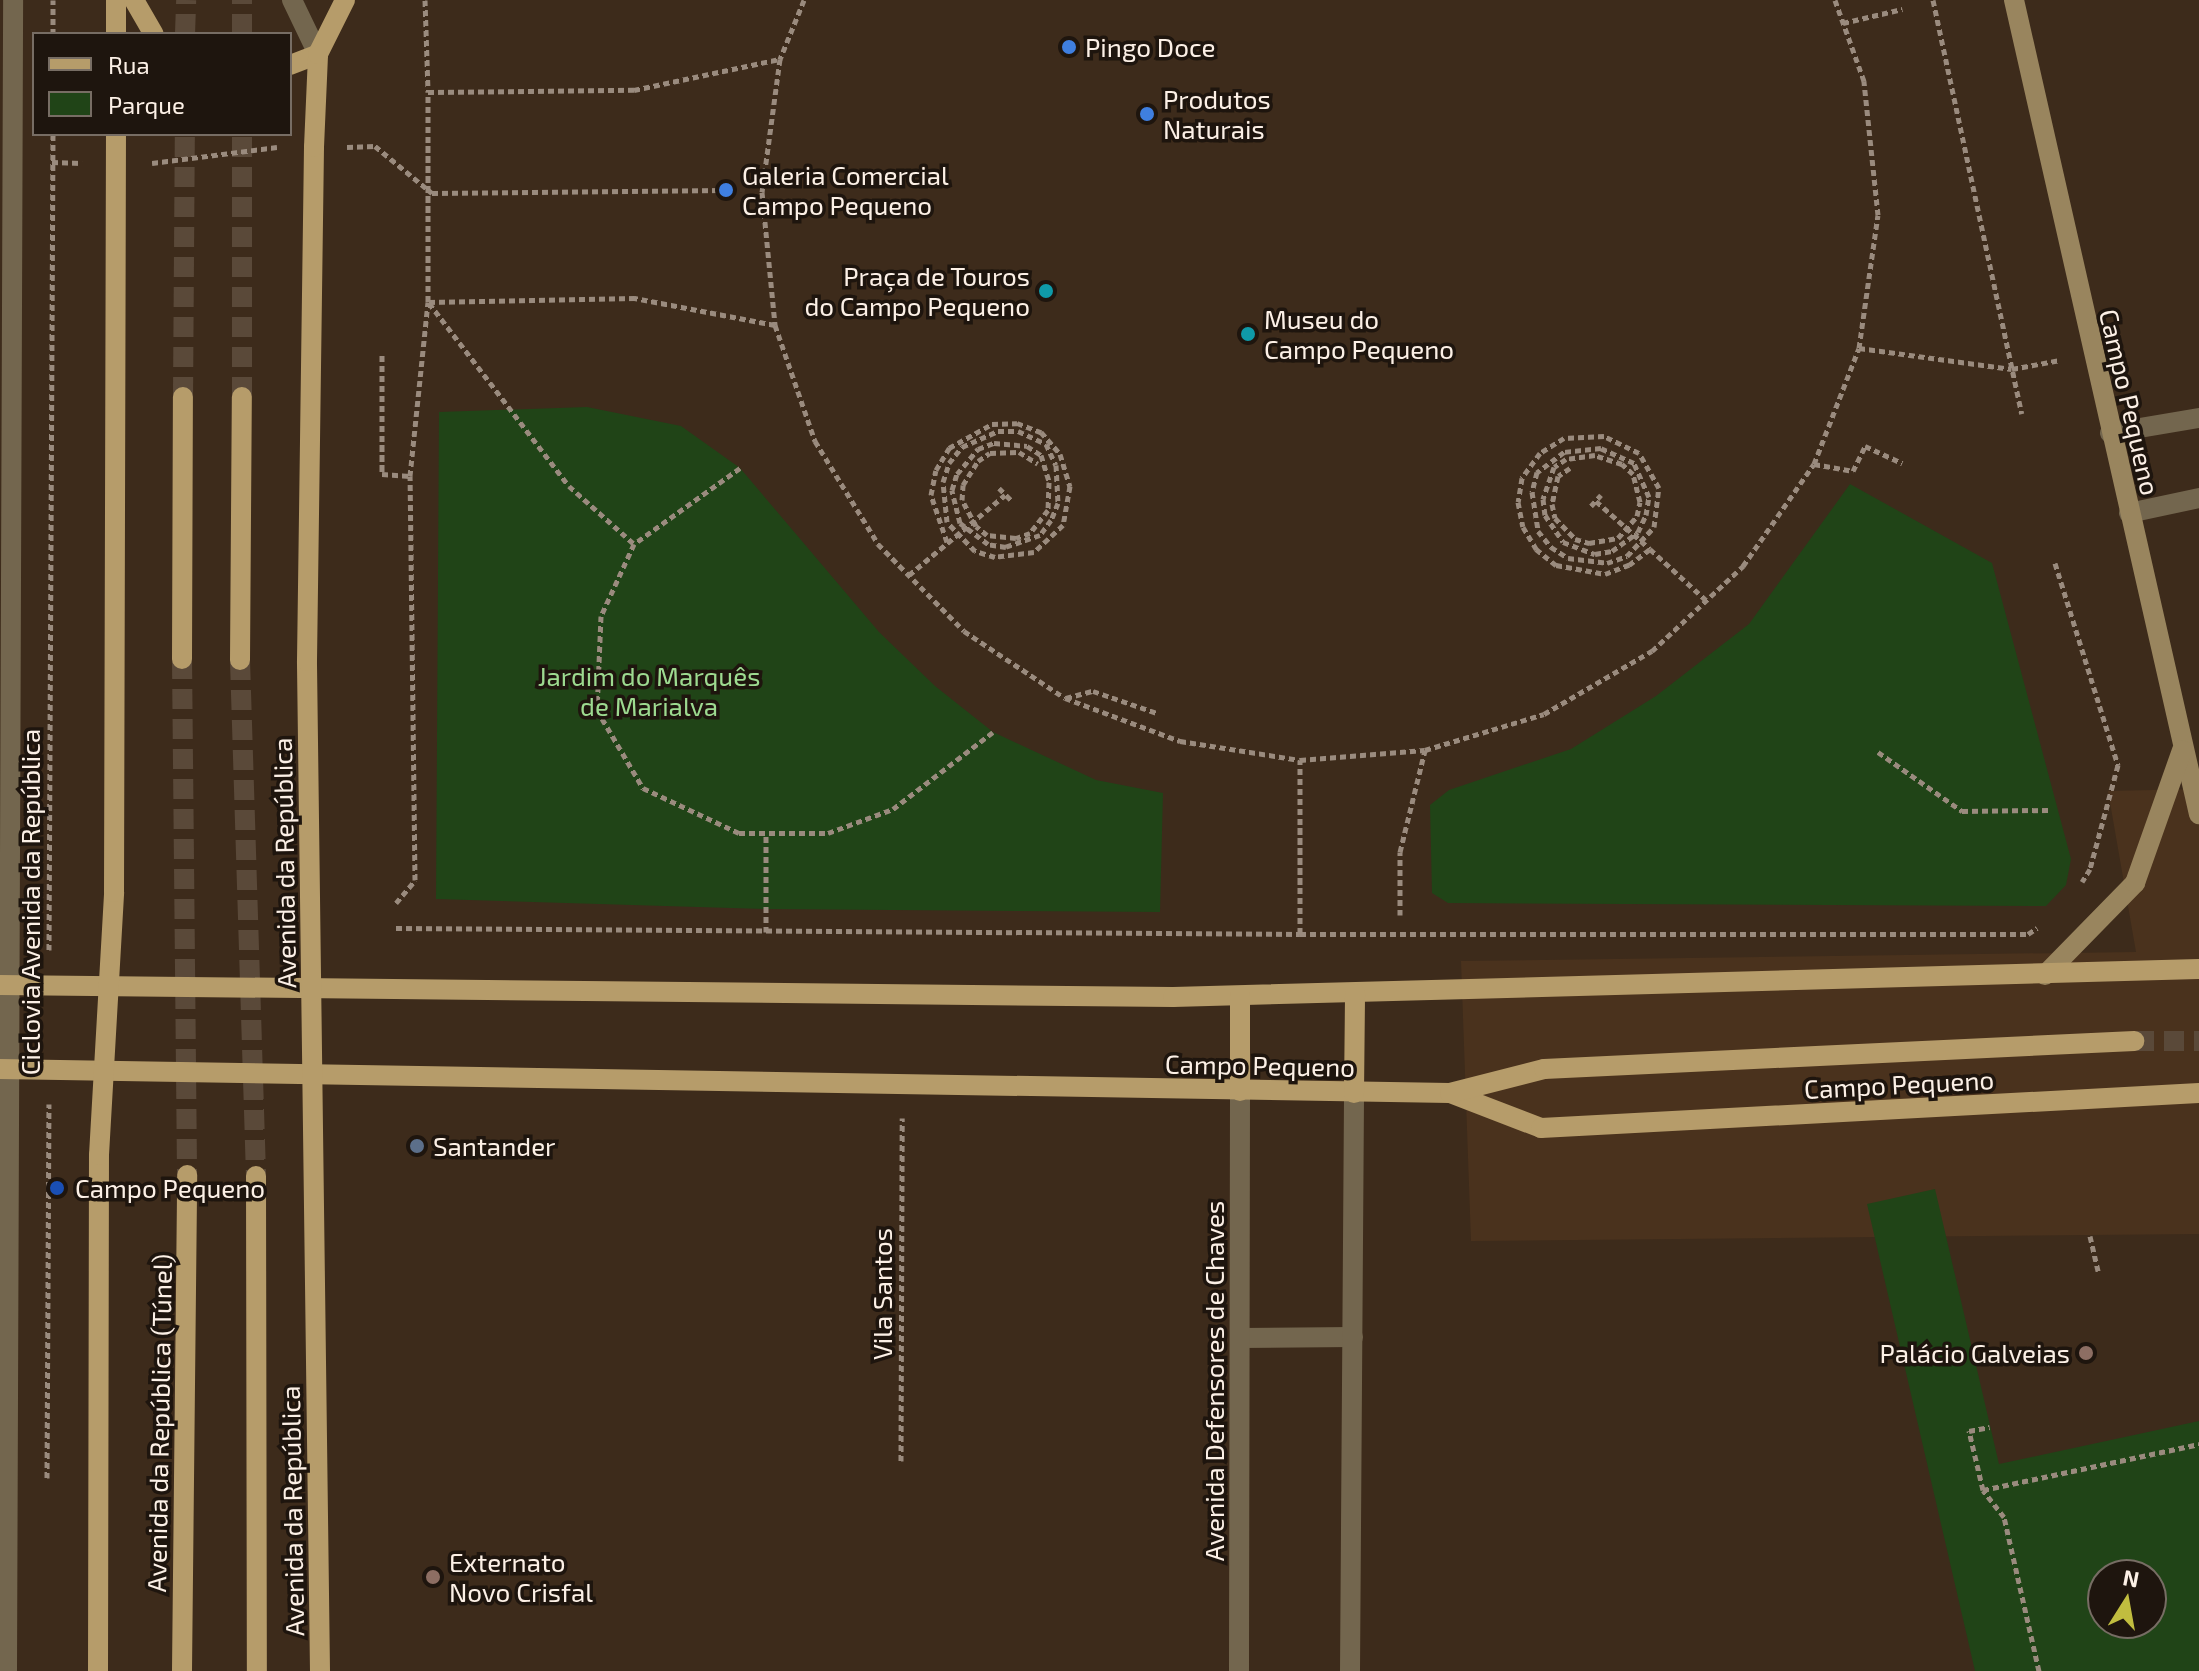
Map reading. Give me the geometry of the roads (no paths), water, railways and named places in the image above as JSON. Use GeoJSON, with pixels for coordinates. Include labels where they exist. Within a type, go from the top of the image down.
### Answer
{"type":"FeatureCollection","features":[{"type":"Feature","properties":{"kind":"main road"},"geometry":{"type":"LineString","coordinates":[[116,0],[116,32]]}},
{"type":"Feature","properties":{"kind":"main road"},"geometry":{"type":"LineString","coordinates":[[134,0],[153,32]]}},
{"type":"Feature","properties":{"kind":"main road","name":"Avenida da República"},"geometry":{"type":"LineString","coordinates":[[320,1671],[307,661],[314,147],[318,54],[345,0]]}},
{"type":"Feature","properties":{"kind":"main road"},"geometry":{"type":"LineString","coordinates":[[292,64],[318,54]]}},
{"type":"Feature","properties":{"kind":"main road"},"geometry":{"type":"LineString","coordinates":[[98,1671],[104,1070],[114,892],[116,136]]}},
{"type":"Feature","properties":{"kind":"main road"},"geometry":{"type":"LineString","coordinates":[[182,659],[183,397]]}},
{"type":"Feature","properties":{"kind":"main road"},"geometry":{"type":"LineString","coordinates":[[240,660],[242,397]]}},
{"type":"Feature","properties":{"kind":"main road"},"geometry":{"type":"LineString","coordinates":[[5,985],[1240,996],[2199,969]]}},
{"type":"Feature","properties":{"kind":"main road"},"geometry":{"type":"LineString","coordinates":[[1354,1093],[1355,994]]}},
{"type":"Feature","properties":{"kind":"main road"},"geometry":{"type":"LineString","coordinates":[[1240,996],[1240,1091]]}},
{"type":"Feature","properties":{"kind":"main road"},"geometry":{"type":"LineString","coordinates":[[1450,1093],[1544,1069],[2134,1041]]}},
{"type":"Feature","properties":{"kind":"main road","name":"Campo Pequeno"},"geometry":{"type":"LineString","coordinates":[[5,1069],[313,1071],[1450,1093],[1541,1128],[2199,1093]]}},
{"type":"Feature","properties":{"kind":"main road","name":"Avenida da República (Túnel)"},"geometry":{"type":"LineString","coordinates":[[182,1671],[187,1175]]}},
{"type":"Feature","properties":{"kind":"main road"},"geometry":{"type":"LineString","coordinates":[[256,1176],[257,1671]]}},
{"type":"Feature","properties":{"kind":"street"},"geometry":{"type":"LineString","coordinates":[[7,1671],[6,239],[12,162],[13,0]]}},
{"type":"Feature","properties":{"kind":"street","name":"Avenida da República"},"geometry":{"type":"LineString","coordinates":[[292,0],[318,54]]}},
{"type":"Feature","properties":{"kind":"street","name":"Campo Pequeno"},"geometry":{"type":"LineString","coordinates":[[2014,0],[2092,355],[2199,814]]}},
{"type":"Feature","properties":{"kind":"street"},"geometry":{"type":"LineString","coordinates":[[2110,433],[2199,418]]}},
{"type":"Feature","properties":{"kind":"street"},"geometry":{"type":"LineString","coordinates":[[2129,513],[2199,498]]}},
{"type":"Feature","properties":{"kind":"street"},"geometry":{"type":"LineString","coordinates":[[2045,975],[2135,883],[2182,750]]}},
{"type":"Feature","properties":{"kind":"street","name":"Avenida Defensores de Chaves"},"geometry":{"type":"LineString","coordinates":[[1239,1671],[1240,1091]]}},
{"type":"Feature","properties":{"kind":"street"},"geometry":{"type":"LineString","coordinates":[[1350,1671],[1354,1093]]}},
{"type":"Feature","properties":{"kind":"street"},"geometry":{"type":"LineString","coordinates":[[1240,1338],[1353,1337]]}},
{"type":"Feature","properties":{"kind":"tunnel"},"geometry":{"type":"LineString","coordinates":[[185,32],[186,0]]}},
{"type":"Feature","properties":{"kind":"tunnel"},"geometry":{"type":"LineString","coordinates":[[242,0],[242,32]]}},
{"type":"Feature","properties":{"kind":"tunnel"},"geometry":{"type":"LineString","coordinates":[[183,397],[185,136]]}},
{"type":"Feature","properties":{"kind":"tunnel"},"geometry":{"type":"LineString","coordinates":[[242,136],[242,397]]}},
{"type":"Feature","properties":{"kind":"tunnel"},"geometry":{"type":"LineString","coordinates":[[182,659],[187,1175]]}},
{"type":"Feature","properties":{"kind":"tunnel"},"geometry":{"type":"LineString","coordinates":[[240,660],[256,1176]]}},
{"type":"Feature","properties":{"kind":"tunnel"},"geometry":{"type":"LineString","coordinates":[[2134,1041],[2199,1041]]}},
{"type":"Feature","properties":{"kind":"place","name":"Pingo Doce"},"geometry":{"type":"Point","coordinates":[1069,47]}},
{"type":"Feature","properties":{"kind":"place","name":"Produtos Naturais"},"geometry":{"type":"Point","coordinates":[1147,114]}},
{"type":"Feature","properties":{"kind":"place","name":"Galeria Comercial Campo Pequeno"},"geometry":{"type":"Point","coordinates":[726,190]}},
{"type":"Feature","properties":{"kind":"place","name":"Praça de Touros do Campo Pequeno"},"geometry":{"type":"Point","coordinates":[1046,291]}},
{"type":"Feature","properties":{"kind":"place","name":"Museu do Campo Pequeno"},"geometry":{"type":"Point","coordinates":[1248,334]}},
{"type":"Feature","properties":{"kind":"place","name":"Santander"},"geometry":{"type":"Point","coordinates":[417,1146]}},
{"type":"Feature","properties":{"kind":"place","name":"Campo Pequeno"},"geometry":{"type":"Point","coordinates":[57,1188]}},
{"type":"Feature","properties":{"kind":"place","name":"Palácio Galveias"},"geometry":{"type":"Point","coordinates":[2086,1353]}},
{"type":"Feature","properties":{"kind":"place","name":"Externato Novo Crisfal"},"geometry":{"type":"Point","coordinates":[433,1577]}},
{"type":"Feature","properties":{"kind":"park label","name":"Jardim do Marquês de Marialva"},"geometry":{"type":"Point","coordinates":[649,691]}}]}
